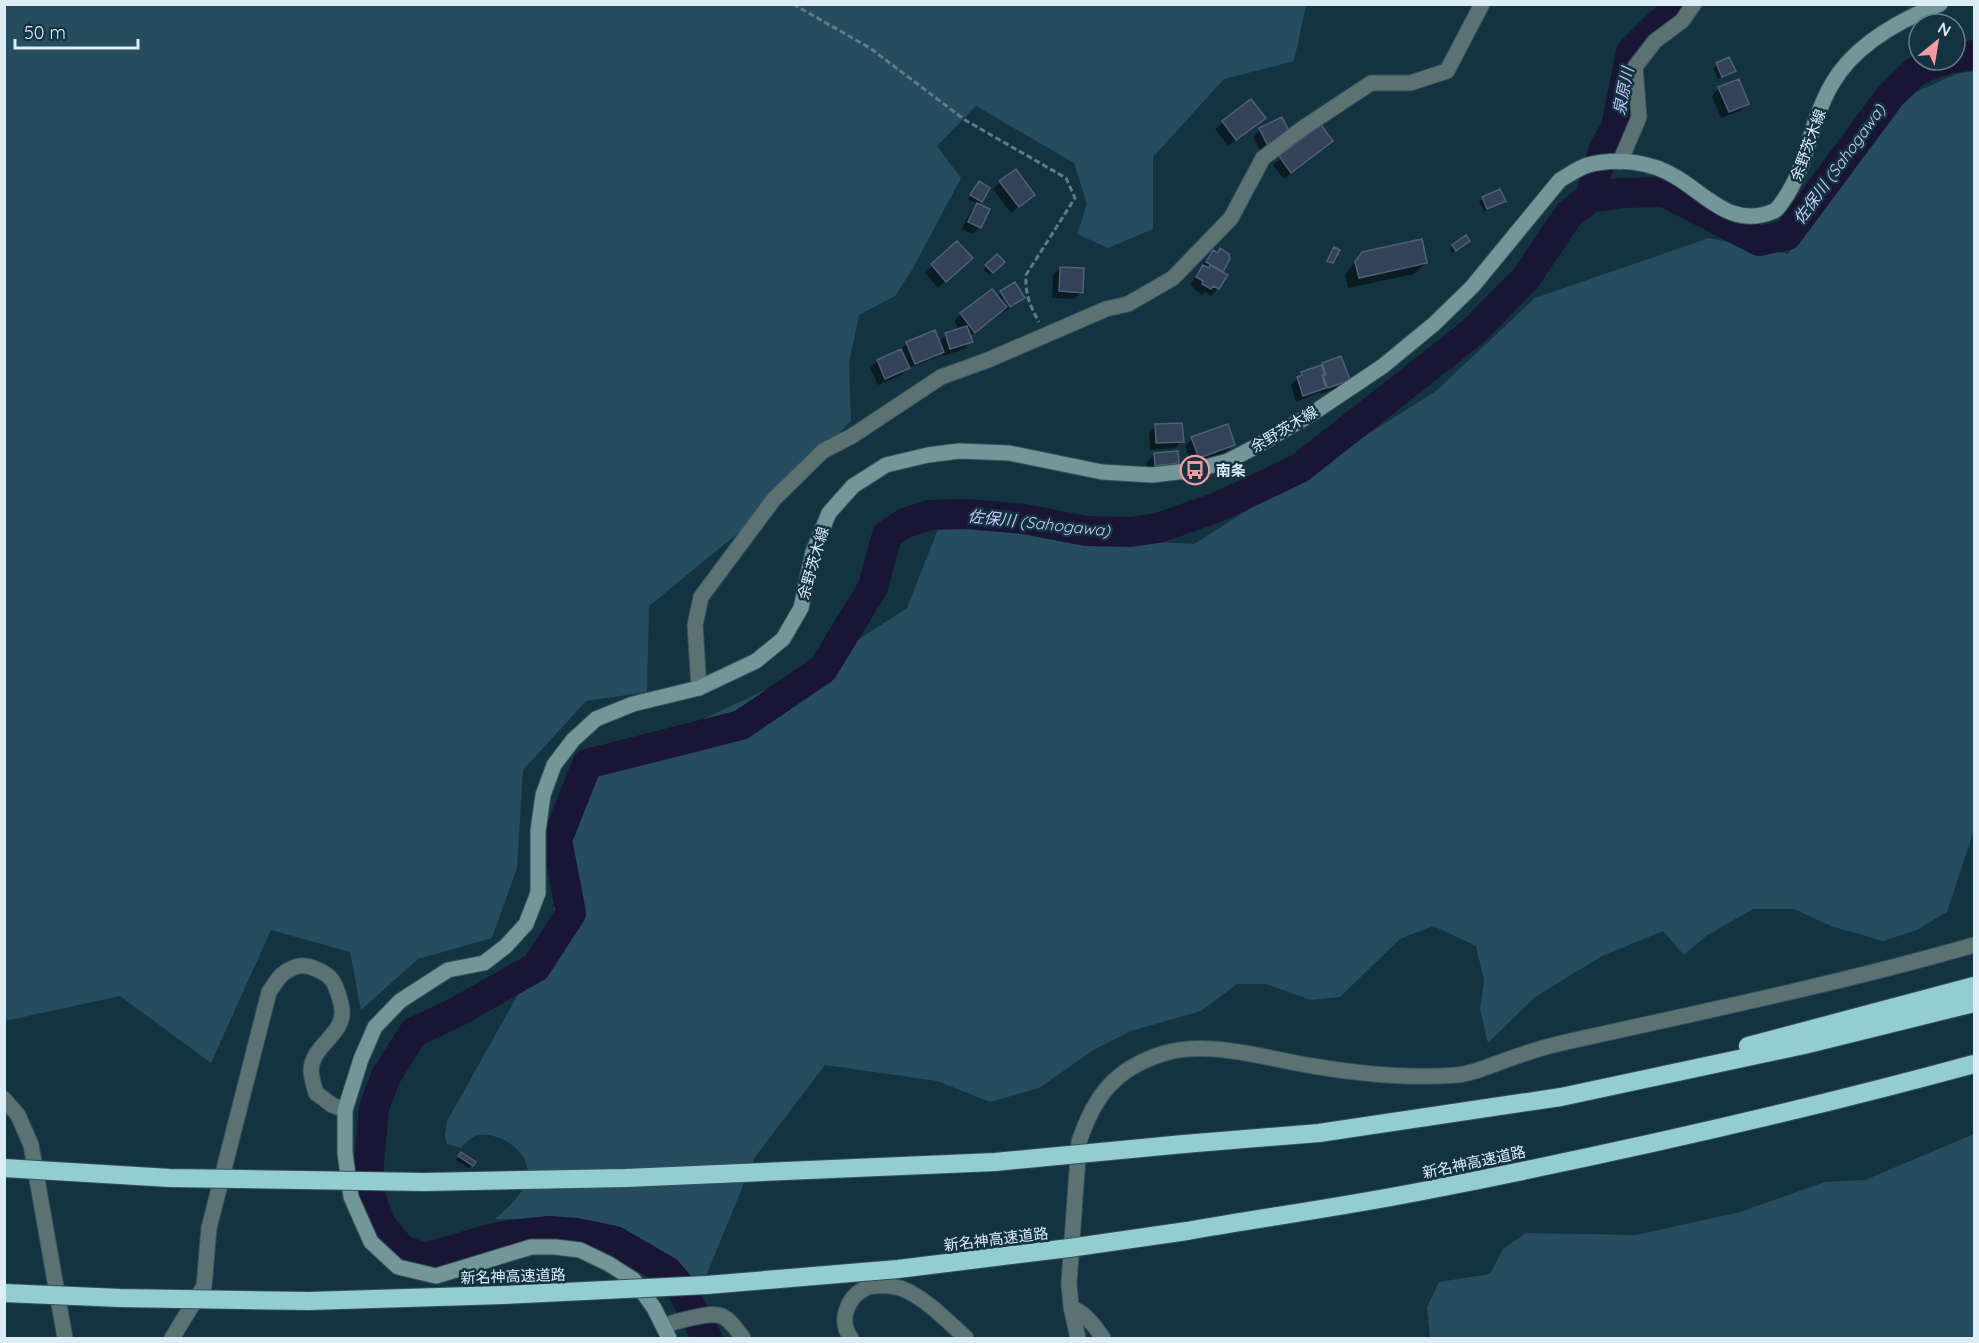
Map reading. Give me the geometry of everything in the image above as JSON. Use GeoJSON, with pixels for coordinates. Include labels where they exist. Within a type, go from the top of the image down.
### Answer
{"type":"FeatureCollection","features":[{"type":"Feature","properties":{"kind":"highway"},"geometry":{"type":"LineString","coordinates":[[1561,1097],[1974,986]]}},
{"type":"Feature","properties":{"kind":"highway"},"geometry":{"type":"LineString","coordinates":[[4,1168],[170,1178],[424,1182],[614,1178],[995,1162],[1319,1133],[1561,1097],[1804,1045],[1974,1003]]}},
{"type":"Feature","properties":{"kind":"highway","name":"新名神高速道路"},"geometry":{"type":"LineString","coordinates":[[4,1293],[120,1298],[309,1301],[695,1286],[898,1269],[1187,1231],[1425,1190],[1775,1114],[1974,1064]]}},
{"type":"Feature","properties":{"kind":"main road","name":"余野茨木線"},"geometry":{"type":"LineString","coordinates":[[668,1329],[634,1280],[609,1264],[580,1250],[531,1247],[436,1276],[398,1268],[371,1242],[351,1197],[345,1153],[345,1110],[361,1059],[375,1027],[400,1001],[448,970],[484,963],[506,946],[526,924],[538,893],[538,831],[543,795],[554,765],[573,740],[596,719],[633,704],[699,688],[756,661],[783,639],[801,608],[813,552],[829,513],[854,486],[886,465],[928,455],[959,451],[1009,453],[1102,472],[1152,475],[1195,470],[1228,461],[1310,415],[1383,366],[1434,324],[1472,287],[1560,180],[1590,165],[1616,162],[1646,164],[1676,177],[1717,206],[1737,215],[1753,216],[1776,210],[1794,185],[1816,120],[1832,83],[1853,57],[1874,40],[1913,15],[1940,4]]}},
{"type":"Feature","properties":{"kind":"street"},"geometry":{"type":"LineString","coordinates":[[699,688],[695,625],[701,597],[774,499],[823,451],[852,436],[941,377],[988,360],[1106,309],[1128,304],[1173,278],[1231,218],[1263,158],[1303,128],[1371,83],[1410,83],[1447,71],[1482,4]]}},
{"type":"Feature","properties":{"kind":"street"},"geometry":{"type":"LineString","coordinates":[[1616,162],[1639,117],[1635,67],[1656,41],[1682,21],[1694,4]]}},
{"type":"Feature","properties":{"kind":"street"},"geometry":{"type":"LineString","coordinates":[[1078,1338],[1071,1307],[1069,1283],[1079,1142],[1099,1096],[1119,1076],[1142,1062],[1166,1053],[1191,1049],[1216,1049],[1314,1067],[1409,1077],[1460,1075],[1536,1049],[1793,993],[1974,945]]}},
{"type":"Feature","properties":{"kind":"street"},"geometry":{"type":"LineString","coordinates":[[172,1338],[204,1286],[209,1228],[269,992],[282,973],[300,965],[318,970],[331,979],[338,993],[342,1016],[335,1031],[318,1049],[311,1070],[316,1093],[332,1105],[345,1110]]}},
{"type":"Feature","properties":{"kind":"street"},"geometry":{"type":"LineString","coordinates":[[4,1100],[18,1115],[31,1145],[64,1338]]}},
{"type":"Feature","properties":{"kind":"street"},"geometry":{"type":"LineString","coordinates":[[851,1338],[845,1322],[847,1306],[856,1294],[868,1286],[901,1288],[918,1297],[966,1338]]}},
{"type":"Feature","properties":{"kind":"street"},"geometry":{"type":"LineString","coordinates":[[1071,1307],[1090,1320],[1103,1338]]}},
{"type":"Feature","properties":{"kind":"street"},"geometry":{"type":"LineString","coordinates":[[668,1329],[712,1313],[722,1315],[732,1323],[743,1338]]}},
{"type":"Feature","properties":{"kind":"path"},"geometry":{"type":"LineString","coordinates":[[793,4],[870,48],[965,120],[1066,178],[1075,198],[1026,275],[1026,290],[1030,307],[1047,335]]}},
{"type":"Feature","properties":{"kind":"shaded area"},"geometry":{"type":"Polygon","coordinates":[[[4,5],[1306,5],[1294,61],[1224,79],[1153,157],[1153,229],[1108,248],[1077,234],[1087,204],[1074,163],[976,106],[937,146],[961,178],[912,270],[895,296],[859,315],[849,363],[851,421],[748,525],[649,606],[647,692],[586,701],[523,770],[517,868],[492,938],[418,959],[361,1010],[350,952],[271,930],[211,1063],[120,996],[5,1021],[4,5]]]}},
{"type":"Feature","properties":{"kind":"shaded area"},"geometry":{"type":"Polygon","coordinates":[[[1974,71],[1974,830],[1947,912],[1917,930],[1883,941],[1831,926],[1794,909],[1753,909],[1706,936],[1684,955],[1663,931],[1602,956],[1535,997],[1488,1043],[1480,1009],[1484,980],[1476,946],[1433,926],[1400,939],[1340,997],[1311,1000],[1266,984],[1237,984],[1201,1011],[1131,1031],[1095,1049],[1039,1088],[990,1102],[937,1081],[825,1065],[755,1157],[708,1271],[701,1294],[692,1300],[668,1259],[628,1234],[587,1221],[495,1219],[524,1188],[528,1175],[524,1159],[513,1146],[488,1135],[474,1137],[461,1148],[447,1144],[445,1135],[447,1121],[520,991],[553,916],[566,837],[601,771],[718,712],[819,665],[907,608],[940,524],[1055,536],[1194,544],[1436,391],[1535,298],[1709,238],[1788,254],[1905,97],[1956,74],[1974,71]]]}},
{"type":"Feature","properties":{"kind":"shaded area"},"geometry":{"type":"Polygon","coordinates":[[[1974,1134],[1974,1338],[1430,1338],[1427,1307],[1439,1282],[1490,1274],[1503,1249],[1526,1233],[1636,1235],[1740,1212],[1825,1182],[1865,1180],[1974,1134]]]}},
{"type":"Feature","properties":{"kind":"building"},"geometry":{"type":"Polygon","coordinates":[[[1729,57],[1736,71],[1722,77],[1716,63],[1729,57]]]}},
{"type":"Feature","properties":{"kind":"building"},"geometry":{"type":"Polygon","coordinates":[[[1739,79],[1749,104],[1729,112],[1718,87],[1739,79]]]}},
{"type":"Feature","properties":{"kind":"building"},"geometry":{"type":"Polygon","coordinates":[[[1251,99],[1266,118],[1236,140],[1222,121],[1251,99]]]}},
{"type":"Feature","properties":{"kind":"building"},"geometry":{"type":"Polygon","coordinates":[[[1282,117],[1290,133],[1267,144],[1259,128],[1282,117]]]}},
{"type":"Feature","properties":{"kind":"building"},"geometry":{"type":"Polygon","coordinates":[[[1321,125],[1333,141],[1291,173],[1279,156],[1321,125]]]}},
{"type":"Feature","properties":{"kind":"building"},"geometry":{"type":"Polygon","coordinates":[[[1016,169],[1035,195],[1019,207],[999,181],[1016,169]]]}},
{"type":"Feature","properties":{"kind":"building"},"geometry":{"type":"Polygon","coordinates":[[[979,181],[990,188],[982,202],[970,195],[979,181]]]}},
{"type":"Feature","properties":{"kind":"building"},"geometry":{"type":"Polygon","coordinates":[[[1500,189],[1506,201],[1487,209],[1482,197],[1500,189]]]}},
{"type":"Feature","properties":{"kind":"building"},"geometry":{"type":"Polygon","coordinates":[[[977,203],[990,209],[981,228],[968,222],[977,203]]]}},
{"type":"Feature","properties":{"kind":"building"},"geometry":{"type":"Polygon","coordinates":[[[1466,235],[1470,241],[1456,251],[1452,245],[1466,235]]]}},
{"type":"Feature","properties":{"kind":"building"},"geometry":{"type":"Polygon","coordinates":[[[1422,239],[1427,263],[1359,278],[1355,262],[1362,252],[1422,239]]]}},
{"type":"Feature","properties":{"kind":"building"},"geometry":{"type":"Polygon","coordinates":[[[957,241],[973,258],[946,282],[931,264],[957,241]]]}},
{"type":"Feature","properties":{"kind":"building"},"geometry":{"type":"Polygon","coordinates":[[[1334,247],[1340,250],[1333,263],[1327,261],[1334,247]]]}},
{"type":"Feature","properties":{"kind":"building"},"geometry":{"type":"Polygon","coordinates":[[[1220,248],[1229,254],[1230,259],[1223,272],[1206,262],[1213,250],[1218,253],[1220,248]]]}},
{"type":"Feature","properties":{"kind":"building"},"geometry":{"type":"Polygon","coordinates":[[[997,254],[1005,262],[993,273],[985,265],[997,254]]]}},
{"type":"Feature","properties":{"kind":"building"},"geometry":{"type":"Polygon","coordinates":[[[1203,265],[1209,268],[1210,265],[1228,275],[1219,289],[1213,286],[1211,289],[1196,277],[1203,265]]]}},
{"type":"Feature","properties":{"kind":"building"},"geometry":{"type":"Polygon","coordinates":[[[1060,267],[1084,268],[1083,293],[1059,291],[1060,267]]]}},
{"type":"Feature","properties":{"kind":"building"},"geometry":{"type":"Polygon","coordinates":[[[1015,282],[1025,298],[1010,307],[1000,291],[1015,282]]]}},
{"type":"Feature","properties":{"kind":"building"},"geometry":{"type":"Polygon","coordinates":[[[992,289],[1007,307],[975,333],[960,313],[992,289]]]}},
{"type":"Feature","properties":{"kind":"building"},"geometry":{"type":"Polygon","coordinates":[[[967,326],[973,342],[950,349],[945,333],[967,326]]]}},
{"type":"Feature","properties":{"kind":"building"},"geometry":{"type":"Polygon","coordinates":[[[935,330],[944,352],[915,364],[906,342],[935,330]]]}},
{"type":"Feature","properties":{"kind":"building"},"geometry":{"type":"Polygon","coordinates":[[[901,349],[910,368],[885,379],[877,360],[901,349]]]}},
{"type":"Feature","properties":{"kind":"building"},"geometry":{"type":"Polygon","coordinates":[[[1341,356],[1350,380],[1328,388],[1323,376],[1326,374],[1322,363],[1341,356]]]}},
{"type":"Feature","properties":{"kind":"building"},"geometry":{"type":"Polygon","coordinates":[[[1321,365],[1325,374],[1322,375],[1326,388],[1303,396],[1297,377],[1302,375],[1301,372],[1321,365]]]}},
{"type":"Feature","properties":{"kind":"building"},"geometry":{"type":"Polygon","coordinates":[[[1182,423],[1184,442],[1156,443],[1155,424],[1182,423]]]}},
{"type":"Feature","properties":{"kind":"building"},"geometry":{"type":"Polygon","coordinates":[[[1228,424],[1235,445],[1199,458],[1191,437],[1228,424]]]}},
{"type":"Feature","properties":{"kind":"building"},"geometry":{"type":"Polygon","coordinates":[[[1178,451],[1179,463],[1155,466],[1154,453],[1178,451]]]}},
{"type":"Feature","properties":{"kind":"building"},"geometry":{"type":"Polygon","coordinates":[[[461,1152],[476,1162],[473,1166],[458,1156],[461,1152]]]}},
{"type":"Feature","properties":{"kind":"waterway","name":"泉原川"},"geometry":{"type":"LineString","coordinates":[[1591,197],[1604,149],[1616,127],[1631,52],[1660,23],[1684,4]]}},
{"type":"Feature","properties":{"kind":"waterway","name":"佐保川 (Sahogawa)"},"geometry":{"type":"LineString","coordinates":[[1967,56],[1974,55]]}},
{"type":"Feature","properties":{"kind":"waterway","name":"佐保川 (Sahogawa)"},"geometry":{"type":"LineString","coordinates":[[707,1338],[679,1285],[667,1271],[615,1241],[576,1233],[549,1231],[487,1240],[425,1258],[403,1250],[393,1240],[380,1223],[367,1187],[374,1108],[386,1076],[414,1032],[457,1012],[536,967],[571,913],[557,840],[587,764],[741,725],[823,669],[873,587],[887,535],[905,523],[929,515],[967,514],[1024,519],[1086,531],[1131,532],[1158,528],[1218,507],[1300,468],[1474,331],[1526,278],[1569,214],[1591,197],[1622,193],[1664,192],[1759,241],[1787,235],[1891,95],[1916,72]]}},
{"type":"Feature","properties":{"kind":"place","name":"南条"},"geometry":{"type":"Point","coordinates":[1195,470]}}]}
